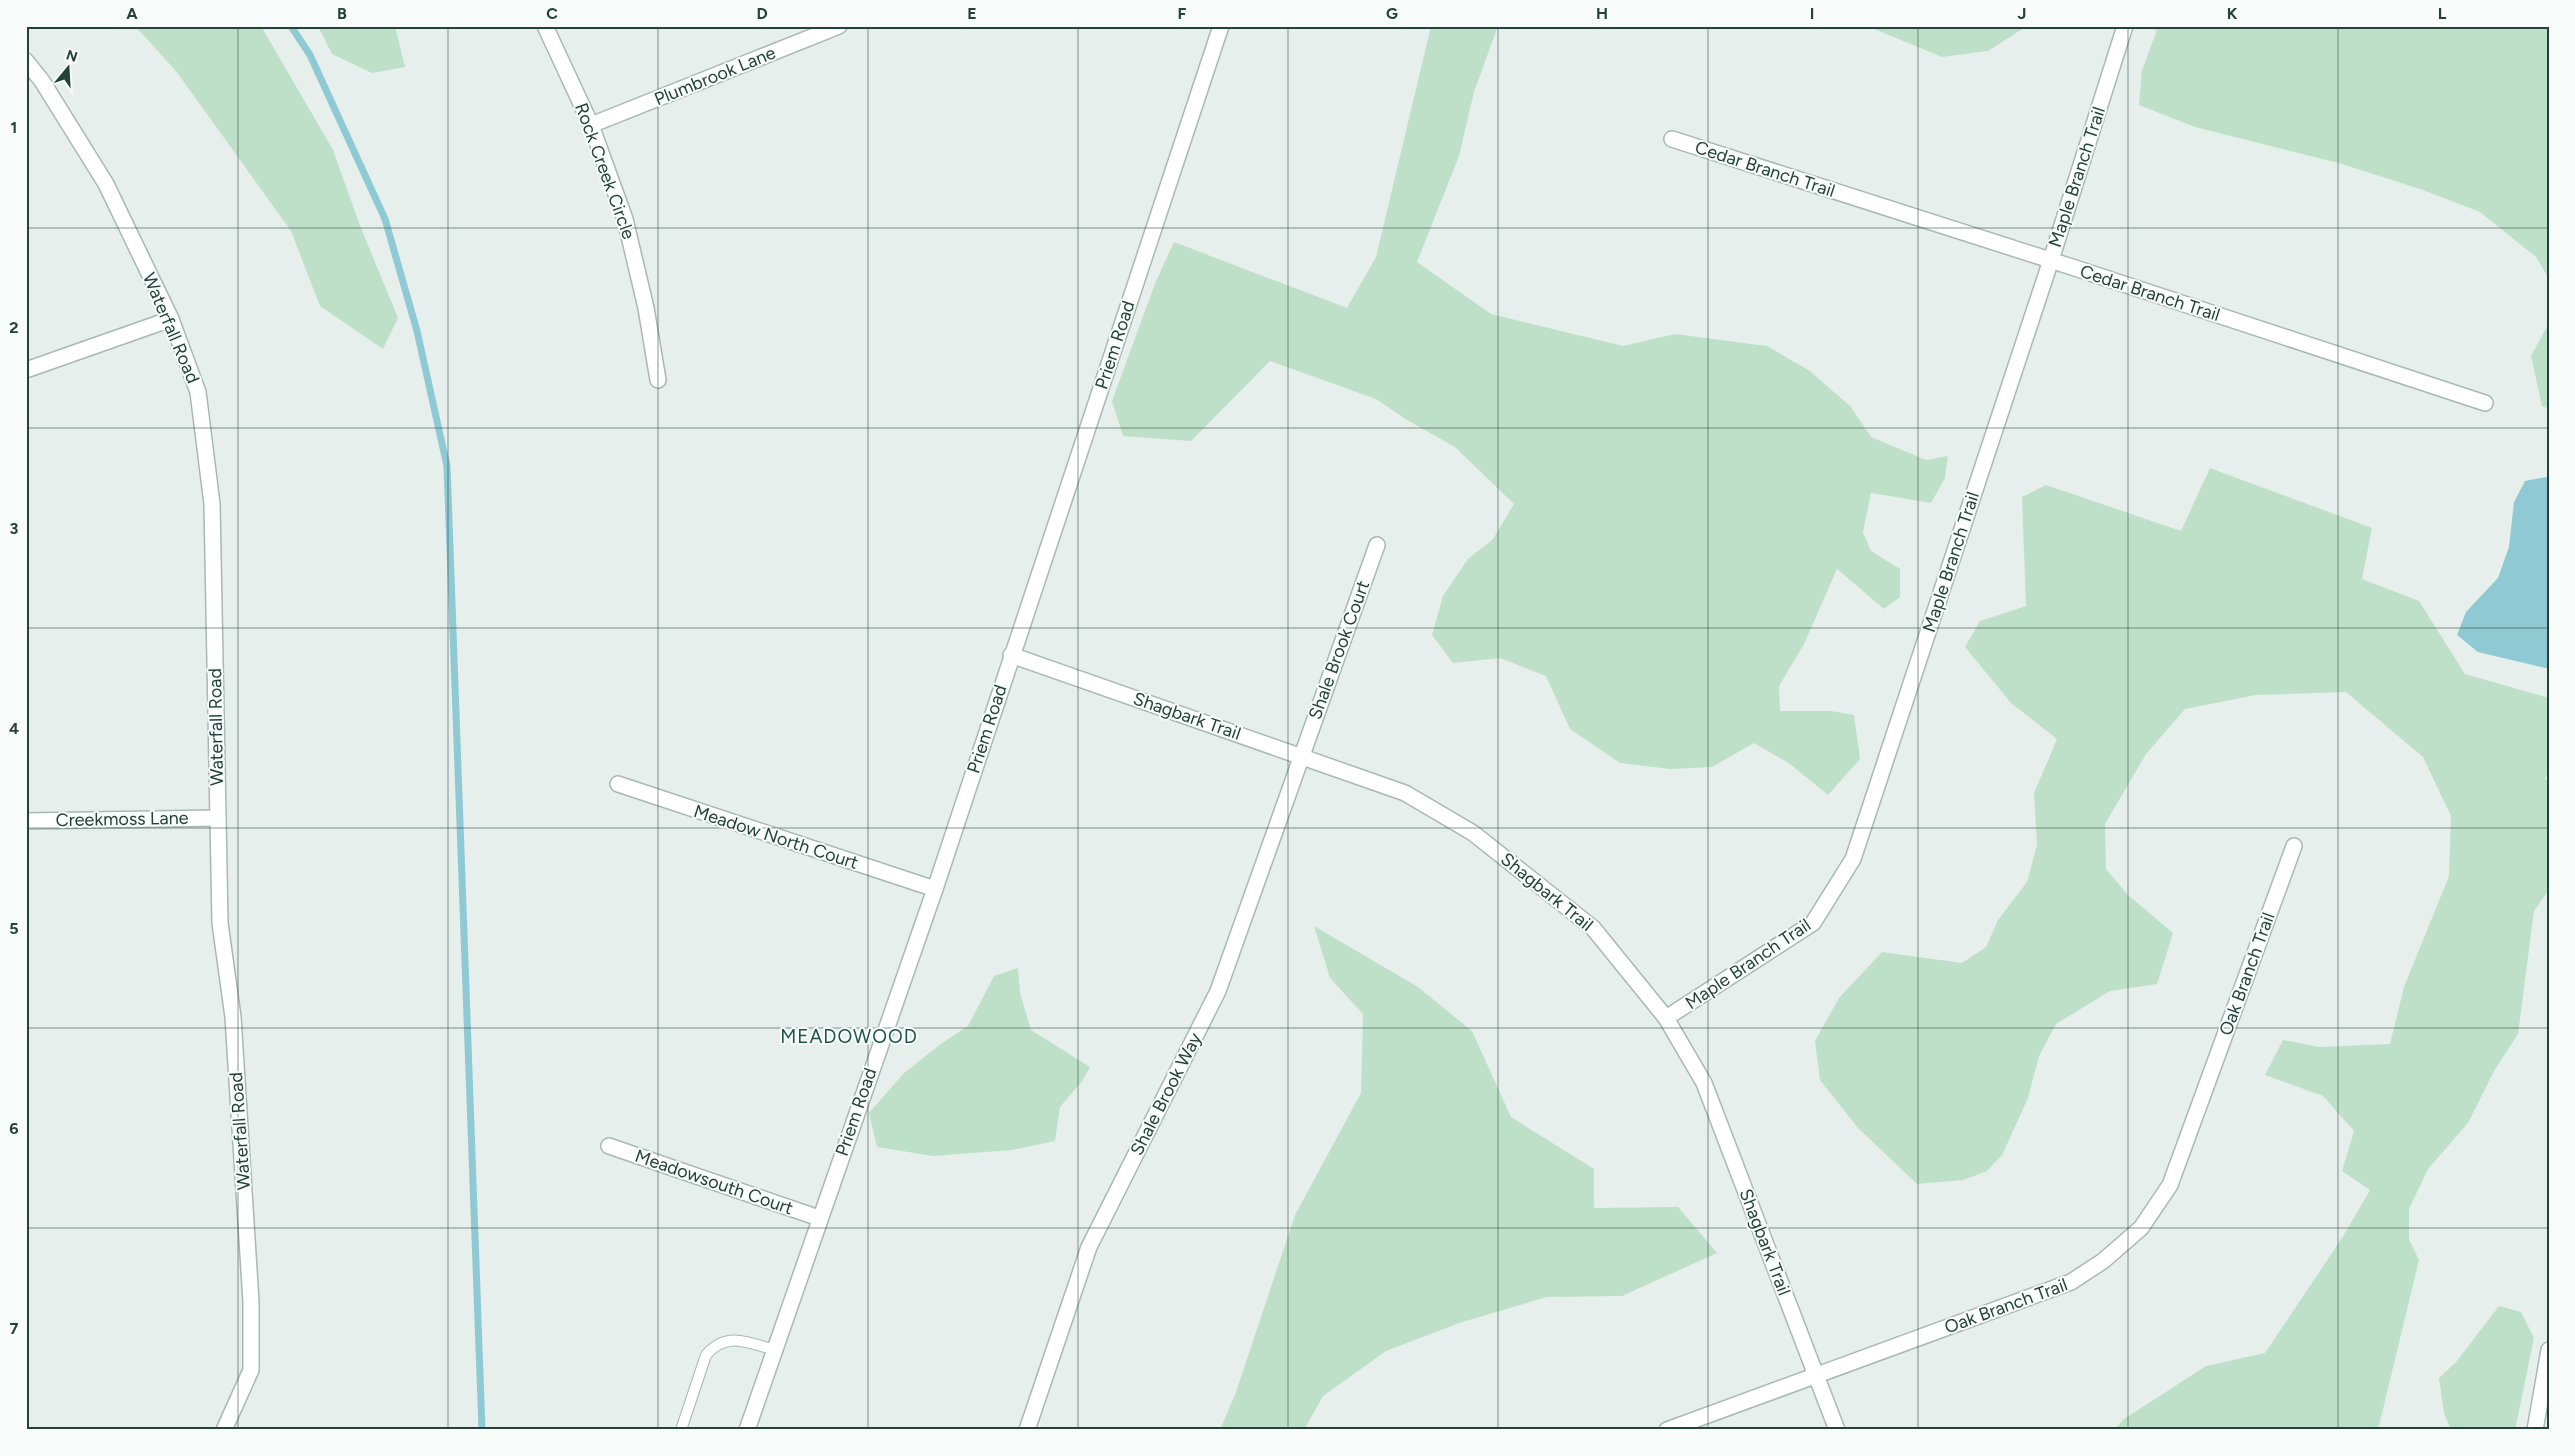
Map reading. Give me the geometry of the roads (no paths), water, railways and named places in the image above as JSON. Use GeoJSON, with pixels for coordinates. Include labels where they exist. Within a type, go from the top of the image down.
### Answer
{"type":"FeatureCollection","features":[{"type":"Feature","properties":{"kind":"street","name":"Rock Creek Circle"},"geometry":{"type":"LineString","coordinates":[[545,26],[591,125],[625,218],[646,308],[658,380]]}},
{"type":"Feature","properties":{"kind":"street","name":"Plumbrook Lane"},"geometry":{"type":"LineString","coordinates":[[591,125],[839,26]]}},
{"type":"Feature","properties":{"kind":"street","name":"Priem Road"},"geometry":{"type":"LineString","coordinates":[[747,1430],[819,1218],[935,889],[1221,26]]}},
{"type":"Feature","properties":{"kind":"street","name":"Maple Branch Trail"},"geometry":{"type":"LineString","coordinates":[[1666,1018],[1813,923],[1852,859],[2051,260],[2125,26]]}},
{"type":"Feature","properties":{"kind":"street","name":"Waterfall Road"},"geometry":{"type":"LineString","coordinates":[[26,61],[42,81],[106,184],[171,318],[198,392],[212,504],[220,923],[233,1016],[251,1302],[251,1370],[224,1430]]}},
{"type":"Feature","properties":{"kind":"street","name":"Cedar Branch Trail"},"geometry":{"type":"LineString","coordinates":[[1672,139],[2051,260],[2485,403]]}},
{"type":"Feature","properties":{"kind":"street"},"geometry":{"type":"LineString","coordinates":[[26,370],[171,318]]}},
{"type":"Feature","properties":{"kind":"street","name":"Shale Brook Court"},"geometry":{"type":"LineString","coordinates":[[1301,756],[1377,545]]}},
{"type":"Feature","properties":{"kind":"street","name":"Shagbark Trail"},"geometry":{"type":"LineString","coordinates":[[1011,655],[1405,793],[1473,833],[1593,928],[1666,1018],[1704,1083],[1837,1430]]}},
{"type":"Feature","properties":{"kind":"street","name":"Shale Brook Way"},"geometry":{"type":"LineString","coordinates":[[1028,1430],[1089,1247],[1218,991],[1301,756]]}},
{"type":"Feature","properties":{"kind":"street","name":"Meadow North Court"},"geometry":{"type":"LineString","coordinates":[[618,784],[935,889]]}},
{"type":"Feature","properties":{"kind":"street","name":"Creekmoss Lane"},"geometry":{"type":"LineString","coordinates":[[26,821],[218,818]]}},
{"type":"Feature","properties":{"kind":"street","name":"Oak Branch Trail"},"geometry":{"type":"LineString","coordinates":[[1667,1430],[2071,1282],[2103,1261],[2141,1228],[2170,1185],[2294,846]]}},
{"type":"Feature","properties":{"kind":"street","name":"Meadowsouth Court"},"geometry":{"type":"LineString","coordinates":[[609,1146],[819,1218]]}},
{"type":"Feature","properties":{"kind":"street"},"geometry":{"type":"LineString","coordinates":[[2535,1430],[2549,1350]]}},
{"type":"Feature","properties":{"kind":"lane"},"geometry":{"type":"LineString","coordinates":[[681,1430],[706,1355],[714,1346],[724,1340],[736,1340],[774,1350]]}},
{"type":"Feature","properties":{"kind":"water"},"geometry":{"type":"Polygon","coordinates":[[[2546,477],[2549,481],[2549,669],[2478,652],[2457,635],[2466,612],[2498,578],[2509,547],[2514,502],[2525,481],[2546,477]]]}},
{"type":"Feature","properties":{"kind":"waterway"},"geometry":{"type":"LineString","coordinates":[[291,26],[310,55],[385,219],[417,331],[447,466],[482,1430]]}},
{"type":"Feature","properties":{"kind":"district","name":"MEADOWOOD"},"geometry":{"type":"Point","coordinates":[849,1036]}}]}
